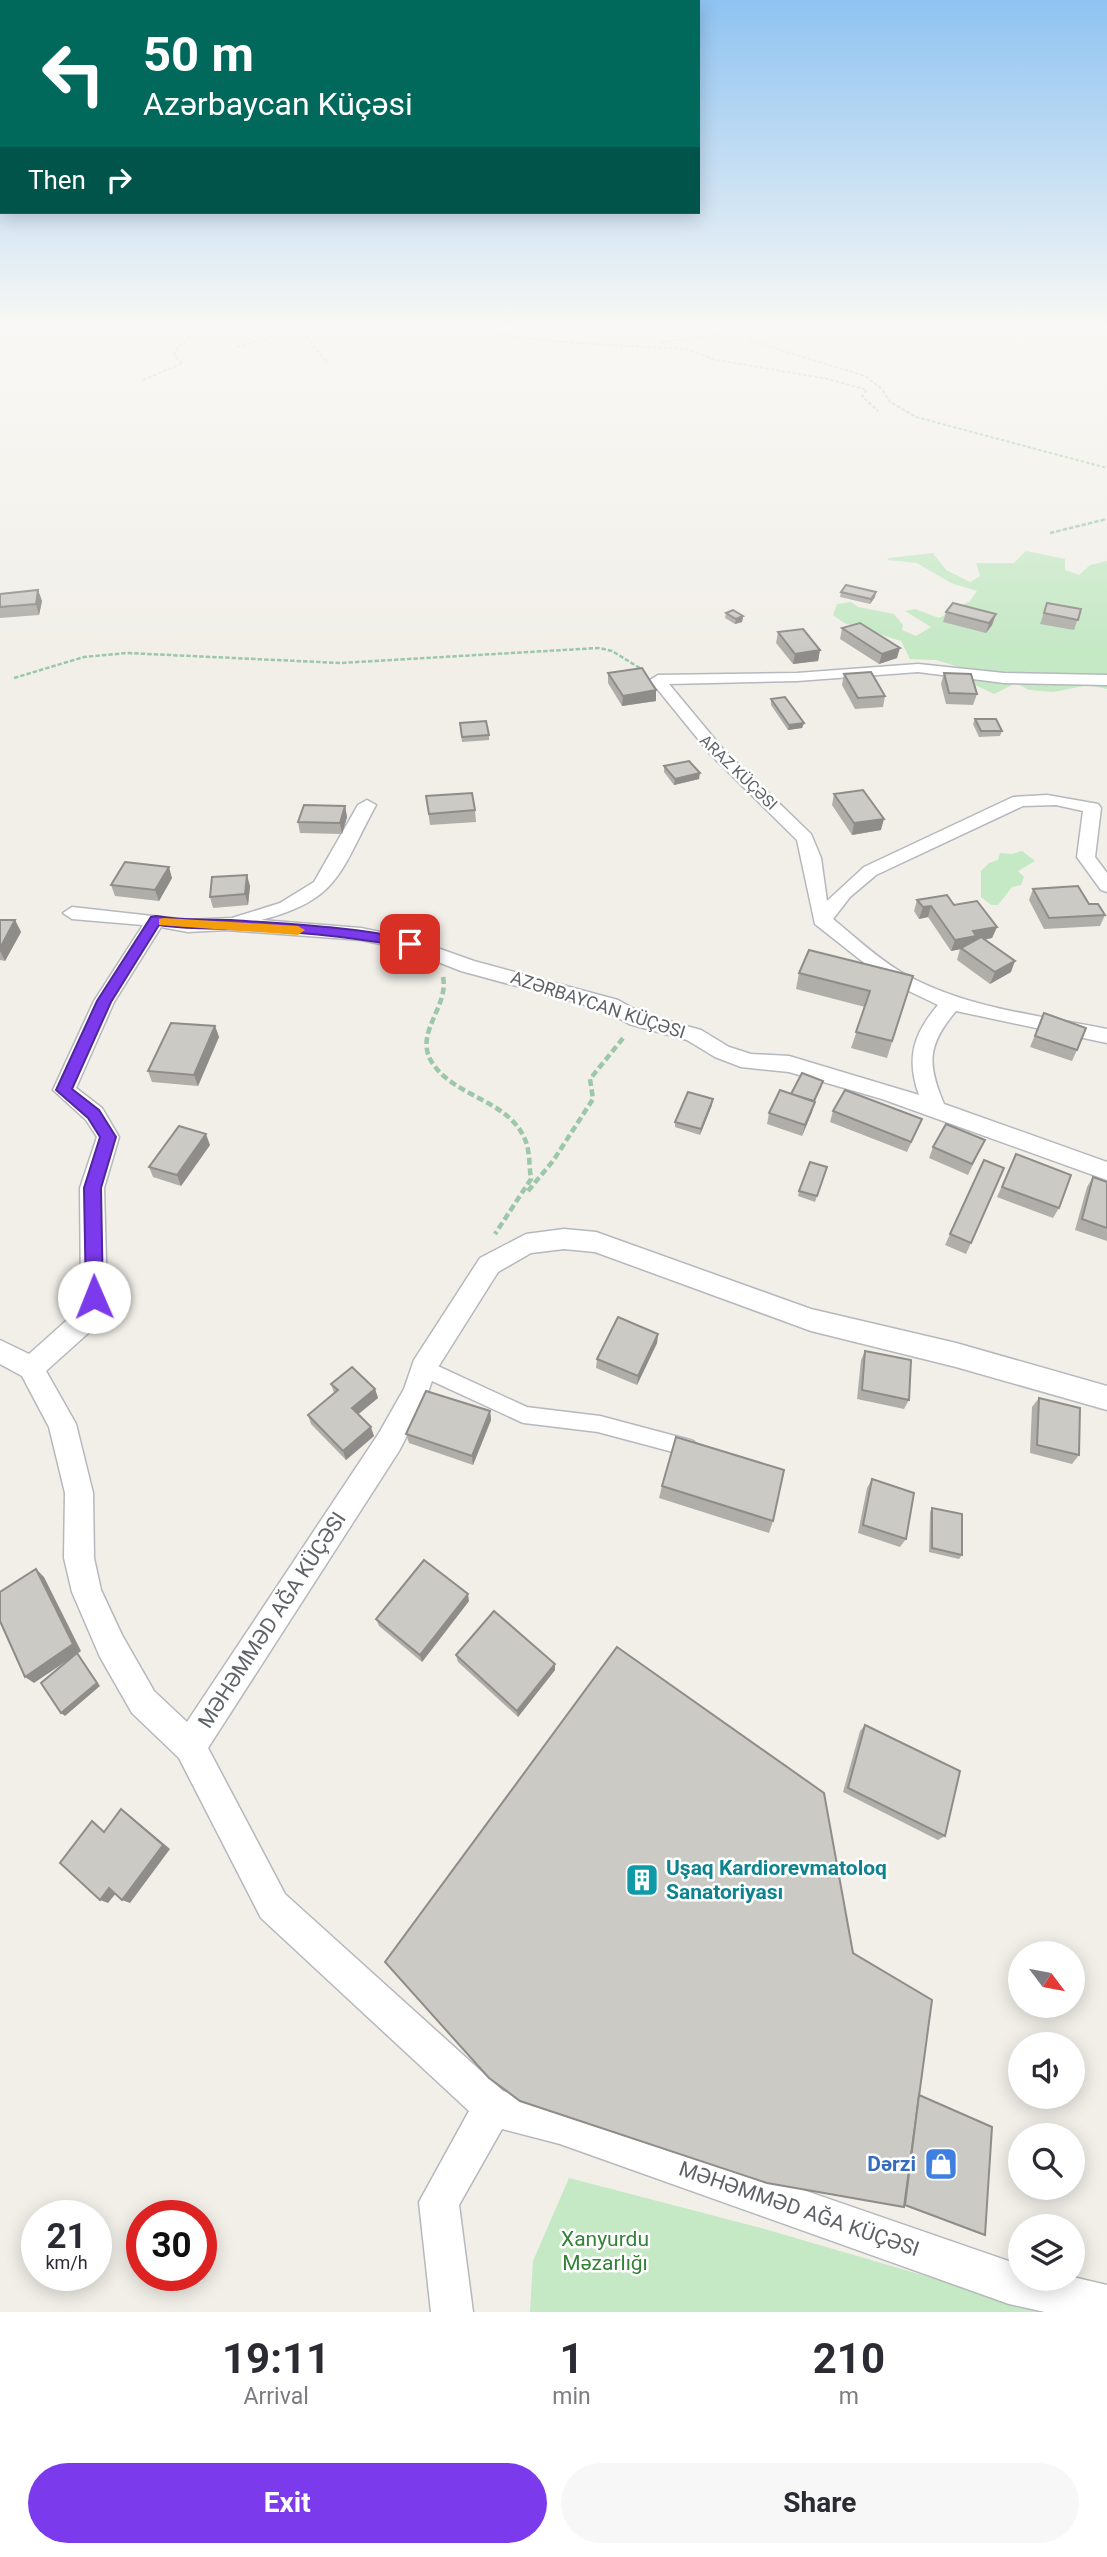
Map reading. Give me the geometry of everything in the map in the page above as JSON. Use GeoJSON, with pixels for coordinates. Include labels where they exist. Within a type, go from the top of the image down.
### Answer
{"type":"FeatureCollection","features":[{"type":"Feature","properties":{"kind":"street"},"geometry":{"type":"LineString","coordinates":[[659,680],[764,678],[918,668],[1004,678],[1107,680]]}},
{"type":"Feature","properties":{"kind":"street","name":"ARAZ KÜÇƏSI"},"geometry":{"type":"LineString","coordinates":[[659,680],[688,720],[717,752],[805,838],[813,852],[815,898],[822,920]]}},
{"type":"Feature","properties":{"kind":"street"},"geometry":{"type":"LineString","coordinates":[[1107,886],[1086,857],[1092,808],[1073,802],[1033,799],[1019,801],[870,871],[844,893],[822,920],[869,961],[902,982],[950,1004],[1107,1036]]}},
{"type":"Feature","properties":{"kind":"street"},"geometry":{"type":"LineString","coordinates":[[226,924],[300,901],[315,892],[328,876],[367,805]]}},
{"type":"Feature","properties":{"kind":"street","name":"AZƏRBAYCAN KÜÇƏSI"},"geometry":{"type":"LineString","coordinates":[[72,913],[156,920],[188,926],[226,924],[361,934],[426,950],[468,966],[611,1005],[636,1019],[694,1035],[722,1052],[749,1062],[789,1065],[936,1111],[1107,1171]]}},
{"type":"Feature","properties":{"kind":"street"},"geometry":{"type":"LineString","coordinates":[[31,1368],[86,1319],[94,1297],[92,1188],[108,1137],[94,1114],[64,1090],[104,1001],[156,920]]}},
{"type":"Feature","properties":{"kind":"street"},"geometry":{"type":"LineString","coordinates":[[936,1111],[922,1078],[919,1049],[930,1025],[950,1004]]}},
{"type":"Feature","properties":{"kind":"street","name":"MƏHƏMMƏD AĞA KÜÇƏSI"},"geometry":{"type":"LineString","coordinates":[[1107,1398],[956,1355],[811,1320],[596,1242],[564,1239],[526,1244],[489,1265],[423,1368],[416,1392],[389,1442],[190,1747],[273,1906],[493,2107],[560,2125],[1009,2283],[1107,2306]]}},
{"type":"Feature","properties":{"kind":"street"},"geometry":{"type":"LineString","coordinates":[[0,1351],[31,1368],[62,1424],[79,1493],[79,1558],[87,1592],[111,1646],[143,1702],[190,1747]]}},
{"type":"Feature","properties":{"kind":"street"},"geometry":{"type":"LineString","coordinates":[[452,2312],[439,2202],[493,2107]]}},
{"type":"Feature","properties":{"kind":"lane"},"geometry":{"type":"LineString","coordinates":[[423,1368],[525,1415],[599,1424],[705,1453]]}},
{"type":"Feature","properties":{"kind":"path"},"geometry":{"type":"LineString","coordinates":[[982,434],[1107,468]]}},
{"type":"Feature","properties":{"kind":"path"},"geometry":{"type":"LineString","coordinates":[[1050,533],[1107,519]]}},
{"type":"Feature","properties":{"kind":"path"},"geometry":{"type":"LineString","coordinates":[[14,678],[84,657],[127,653],[340,663],[599,648],[625,658],[659,680]]}},
{"type":"Feature","properties":{"kind":"path"},"geometry":{"type":"LineString","coordinates":[[426,950],[446,985],[443,999],[428,1029],[425,1045],[429,1058],[439,1071],[496,1108],[515,1124],[526,1143],[526,1159],[531,1179],[522,1199]]}},
{"type":"Feature","properties":{"kind":"path"},"geometry":{"type":"LineString","coordinates":[[489,1265],[494,1237],[503,1219],[522,1199],[575,1129],[593,1099],[590,1079],[636,1019]]}},
{"type":"Feature","properties":{"kind":"green space"},"geometry":{"type":"Polygon","coordinates":[[[1026,551],[1065,559],[1065,570],[1079,575],[1090,565],[1107,561],[1107,689],[1088,685],[1054,692],[1029,690],[1016,683],[994,694],[969,682],[940,678],[982,674],[936,660],[910,659],[901,641],[844,623],[833,615],[837,604],[851,602],[858,607],[894,614],[903,625],[902,630],[916,636],[931,627],[905,611],[915,609],[939,618],[970,601],[977,591],[951,583],[917,563],[887,560],[889,558],[933,553],[946,570],[970,582],[980,576],[976,563],[1014,563],[1026,551]]]}},
{"type":"Feature","properties":{"kind":"green space"},"geometry":{"type":"Polygon","coordinates":[[[1022,851],[1035,861],[1018,871],[1024,877],[1021,885],[1012,887],[998,905],[991,905],[981,897],[981,871],[989,863],[998,860],[1000,853],[1022,851]]]}},
{"type":"Feature","properties":{"kind":"green space","name":"Xanyurdu Məzarlığı"},"geometry":{"type":"Polygon","coordinates":[[[569,2178],[761,2228],[1049,2312],[530,2312],[533,2261],[569,2178]]]}},
{"type":"Feature","properties":{"kind":"building"},"geometry":{"type":"Polygon","coordinates":[[[846,585],[876,592],[871,599],[841,592],[846,585]]]}},
{"type":"Feature","properties":{"kind":"building"},"geometry":{"type":"Polygon","coordinates":[[[38,590],[36,604],[0,607],[0,594],[38,590]]]}},
{"type":"Feature","properties":{"kind":"building"},"geometry":{"type":"Polygon","coordinates":[[[953,603],[996,614],[989,623],[946,612],[953,603]]]}},
{"type":"Feature","properties":{"kind":"building"},"geometry":{"type":"Polygon","coordinates":[[[1047,603],[1081,609],[1078,620],[1044,613],[1047,603]]]}},
{"type":"Feature","properties":{"kind":"building"},"geometry":{"type":"Polygon","coordinates":[[[733,610],[743,616],[736,619],[726,613],[733,610]]]}},
{"type":"Feature","properties":{"kind":"building"},"geometry":{"type":"Polygon","coordinates":[[[860,623],[900,648],[882,654],[842,628],[860,623]]]}},
{"type":"Feature","properties":{"kind":"building"},"geometry":{"type":"Polygon","coordinates":[[[803,629],[820,650],[795,654],[778,632],[803,629]]]}},
{"type":"Feature","properties":{"kind":"building"},"geometry":{"type":"Polygon","coordinates":[[[642,668],[656,690],[623,696],[608,673],[642,668]]]}},
{"type":"Feature","properties":{"kind":"building"},"geometry":{"type":"Polygon","coordinates":[[[871,672],[885,696],[858,698],[844,674],[871,672]]]}},
{"type":"Feature","properties":{"kind":"building"},"geometry":{"type":"Polygon","coordinates":[[[944,673],[971,674],[977,694],[949,693],[944,673]]]}},
{"type":"Feature","properties":{"kind":"building"},"geometry":{"type":"Polygon","coordinates":[[[785,697],[804,723],[789,725],[771,699],[785,697]]]}},
{"type":"Feature","properties":{"kind":"building"},"geometry":{"type":"Polygon","coordinates":[[[975,719],[996,719],[1002,731],[981,731],[975,719]]]}},
{"type":"Feature","properties":{"kind":"building"},"geometry":{"type":"Polygon","coordinates":[[[486,721],[489,735],[462,737],[460,723],[486,721]]]}},
{"type":"Feature","properties":{"kind":"building"},"geometry":{"type":"Polygon","coordinates":[[[689,761],[700,773],[675,779],[664,766],[689,761]]]}},
{"type":"Feature","properties":{"kind":"building"},"geometry":{"type":"Polygon","coordinates":[[[863,790],[884,819],[854,823],[834,794],[863,790]]]}},
{"type":"Feature","properties":{"kind":"building"},"geometry":{"type":"Polygon","coordinates":[[[472,793],[475,810],[429,814],[426,796],[472,793]]]}},
{"type":"Feature","properties":{"kind":"building"},"geometry":{"type":"Polygon","coordinates":[[[304,805],[345,806],[340,823],[298,822],[304,805]]]}},
{"type":"Feature","properties":{"kind":"building"},"geometry":{"type":"Polygon","coordinates":[[[125,862],[169,867],[155,890],[111,885],[125,862]]]}},
{"type":"Feature","properties":{"kind":"building"},"geometry":{"type":"Polygon","coordinates":[[[247,875],[245,894],[210,897],[212,877],[247,875]]]}},
{"type":"Feature","properties":{"kind":"building"},"geometry":{"type":"Polygon","coordinates":[[[1078,886],[1089,904],[1098,904],[1105,915],[1049,918],[1033,889],[1078,886]]]}},
{"type":"Feature","properties":{"kind":"building"},"geometry":{"type":"Polygon","coordinates":[[[947,895],[954,905],[977,901],[997,927],[973,931],[976,936],[955,940],[931,906],[923,907],[917,900],[947,895]]]}},
{"type":"Feature","properties":{"kind":"building"},"geometry":{"type":"Polygon","coordinates":[[[0,920],[15,920],[0,948],[0,920]]]}},
{"type":"Feature","properties":{"kind":"building"},"geometry":{"type":"Polygon","coordinates":[[[981,937],[1015,961],[995,972],[961,948],[981,937]]]}},
{"type":"Feature","properties":{"kind":"building"},"geometry":{"type":"Polygon","coordinates":[[[809,950],[913,976],[892,1041],[856,1032],[870,991],[799,973],[809,950]]]}},
{"type":"Feature","properties":{"kind":"building"},"geometry":{"type":"Polygon","coordinates":[[[1044,1013],[1086,1028],[1077,1050],[1035,1036],[1044,1013]]]}},
{"type":"Feature","properties":{"kind":"building"},"geometry":{"type":"Polygon","coordinates":[[[171,1023],[215,1026],[194,1075],[148,1071],[171,1023]]]}},
{"type":"Feature","properties":{"kind":"building"},"geometry":{"type":"Polygon","coordinates":[[[802,1073],[823,1081],[814,1101],[791,1094],[802,1073]]]}},
{"type":"Feature","properties":{"kind":"building"},"geometry":{"type":"Polygon","coordinates":[[[780,1090],[815,1102],[805,1125],[769,1113],[780,1090]]]}},
{"type":"Feature","properties":{"kind":"building"},"geometry":{"type":"Polygon","coordinates":[[[845,1090],[922,1119],[911,1142],[833,1111],[845,1090]]]}},
{"type":"Feature","properties":{"kind":"building"},"geometry":{"type":"Polygon","coordinates":[[[688,1092],[713,1099],[701,1129],[675,1122],[688,1092]]]}},
{"type":"Feature","properties":{"kind":"building"},"geometry":{"type":"Polygon","coordinates":[[[946,1124],[985,1140],[972,1164],[933,1147],[946,1124]]]}},
{"type":"Feature","properties":{"kind":"building"},"geometry":{"type":"Polygon","coordinates":[[[179,1126],[206,1134],[177,1175],[149,1167],[179,1126]]]}},
{"type":"Feature","properties":{"kind":"building"},"geometry":{"type":"Polygon","coordinates":[[[1016,1154],[1071,1175],[1059,1208],[1002,1187],[1016,1154]]]}},
{"type":"Feature","properties":{"kind":"building"},"geometry":{"type":"Polygon","coordinates":[[[984,1160],[1004,1168],[971,1243],[950,1234],[984,1160]]]}},
{"type":"Feature","properties":{"kind":"building"},"geometry":{"type":"Polygon","coordinates":[[[810,1162],[827,1167],[817,1196],[799,1191],[810,1162]]]}},
{"type":"Feature","properties":{"kind":"building"},"geometry":{"type":"Polygon","coordinates":[[[1093,1177],[1107,1182],[1107,1228],[1082,1219],[1093,1177]]]}},
{"type":"Feature","properties":{"kind":"building"},"geometry":{"type":"Polygon","coordinates":[[[618,1317],[658,1334],[638,1376],[597,1359],[618,1317]]]}},
{"type":"Feature","properties":{"kind":"building"},"geometry":{"type":"Polygon","coordinates":[[[865,1351],[911,1360],[909,1400],[862,1390],[865,1351]]]}},
{"type":"Feature","properties":{"kind":"building"},"geometry":{"type":"Polygon","coordinates":[[[352,1367],[375,1389],[352,1408],[371,1427],[343,1451],[308,1415],[338,1390],[331,1384],[352,1367]]]}},
{"type":"Feature","properties":{"kind":"building"},"geometry":{"type":"Polygon","coordinates":[[[426,1391],[490,1411],[472,1456],[406,1434],[426,1391]]]}},
{"type":"Feature","properties":{"kind":"building"},"geometry":{"type":"Polygon","coordinates":[[[1039,1398],[1080,1408],[1079,1455],[1037,1445],[1039,1398]]]}},
{"type":"Feature","properties":{"kind":"building"},"geometry":{"type":"Polygon","coordinates":[[[676,1437],[784,1470],[773,1521],[662,1486],[676,1437]]]}},
{"type":"Feature","properties":{"kind":"building"},"geometry":{"type":"Polygon","coordinates":[[[872,1479],[914,1493],[906,1539],[863,1525],[872,1479]]]}},
{"type":"Feature","properties":{"kind":"building"},"geometry":{"type":"Polygon","coordinates":[[[932,1508],[962,1514],[962,1555],[932,1548],[932,1508]]]}},
{"type":"Feature","properties":{"kind":"building"},"geometry":{"type":"Polygon","coordinates":[[[424,1560],[468,1594],[420,1655],[376,1619],[424,1560]]]}},
{"type":"Feature","properties":{"kind":"building"},"geometry":{"type":"Polygon","coordinates":[[[36,1569],[73,1644],[25,1677],[0,1621],[0,1592],[36,1569]]]}},
{"type":"Feature","properties":{"kind":"building"},"geometry":{"type":"Polygon","coordinates":[[[494,1611],[555,1664],[517,1711],[456,1655],[494,1611]]]}},
{"type":"Feature","properties":{"kind":"building","name":"Uşaq Kardiorevmatoloq Sanatoriyası"},"geometry":{"type":"Polygon","coordinates":[[[617,1647],[824,1793],[853,1953],[932,2000],[904,2207],[767,2183],[520,2101],[489,2078],[385,1962],[617,1647]]]}},
{"type":"Feature","properties":{"kind":"building"},"geometry":{"type":"Polygon","coordinates":[[[77,1653],[97,1683],[61,1713],[41,1683],[77,1653]]]}},
{"type":"Feature","properties":{"kind":"building"},"geometry":{"type":"Polygon","coordinates":[[[865,1725],[960,1771],[945,1836],[848,1788],[865,1725]]]}},
{"type":"Feature","properties":{"kind":"building"},"geometry":{"type":"Polygon","coordinates":[[[121,1809],[163,1845],[122,1900],[109,1888],[100,1900],[60,1863],[92,1821],[104,1832],[121,1809]]]}},
{"type":"Feature","properties":{"kind":"building","name":"Dərzi"},"geometry":{"type":"Polygon","coordinates":[[[919,2095],[992,2127],[985,2235],[905,2205],[919,2095]]]}},
{"type":"Feature","properties":{"kind":"slow traffic"},"geometry":{"type":"LineString","coordinates":[[164,922],[188,926],[226,924],[298,930]]}},
{"type":"Feature","properties":{"kind":"place","name":"Uşaq Kardiorevmatoloq Sanatoriyası"},"geometry":{"type":"Point","coordinates":[642,1880]}},
{"type":"Feature","properties":{"kind":"place","name":"Dərzi"},"geometry":{"type":"Point","coordinates":[941,2164]}},
{"type":"Feature","properties":{"kind":"route"},"geometry":{"type":"LineString","coordinates":[[94,1297],[92,1188],[108,1137],[94,1114],[64,1090],[104,1001],[156,920],[188,926],[226,924],[361,934],[410,944]]}}]}
